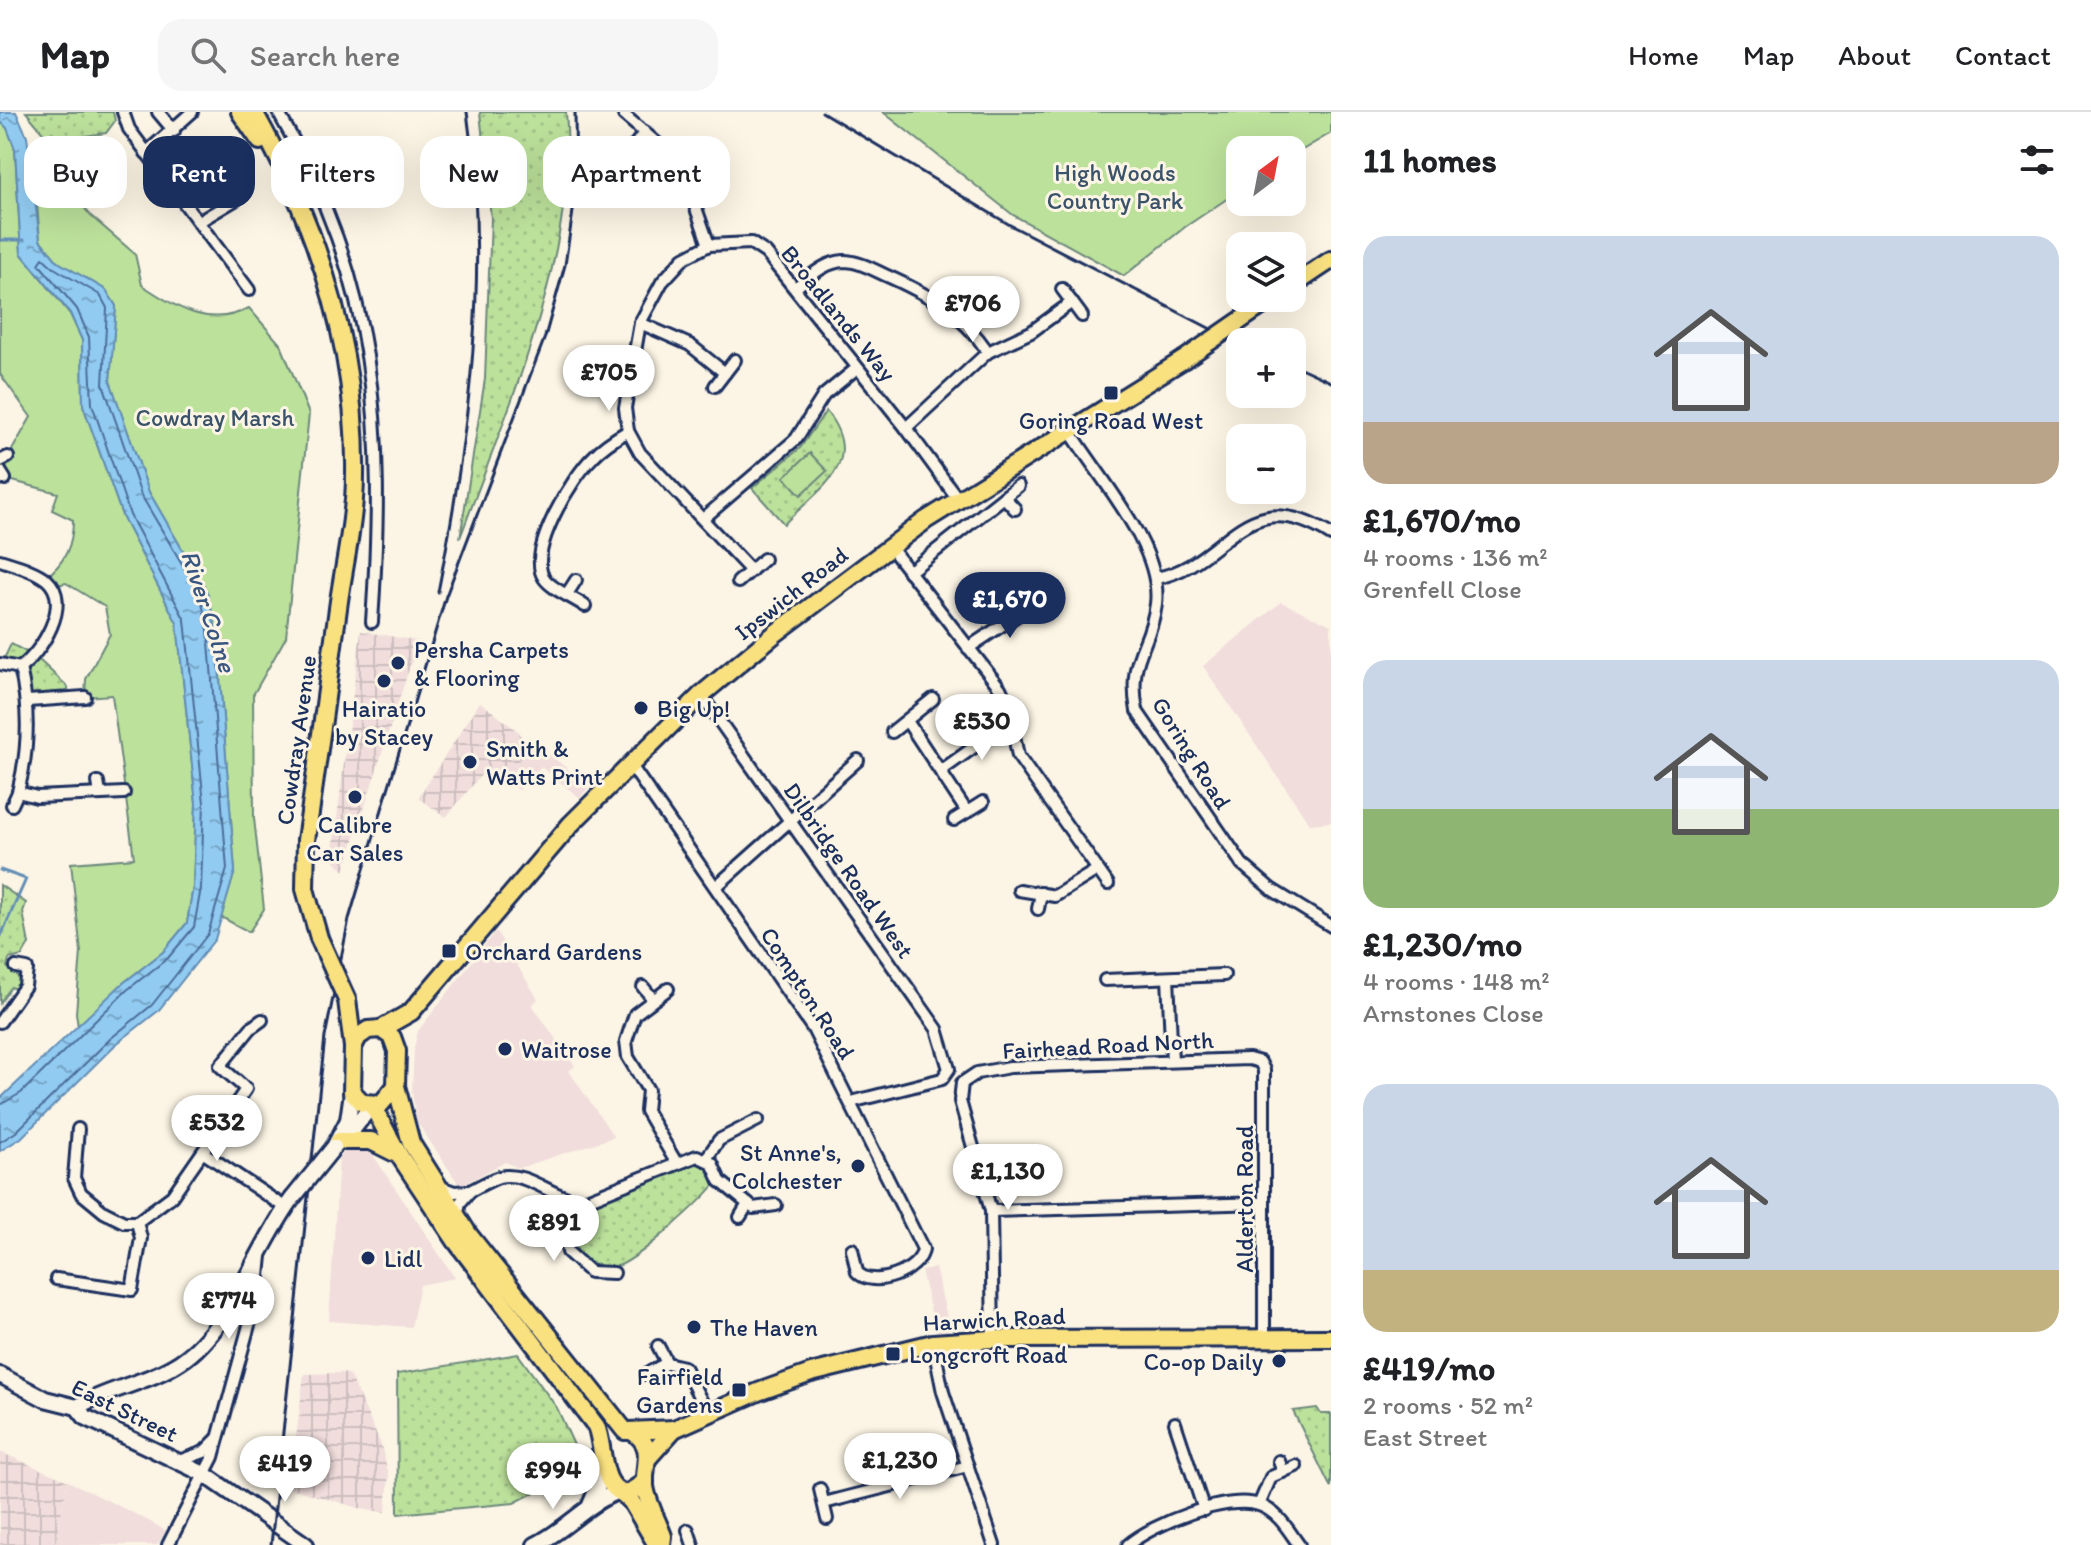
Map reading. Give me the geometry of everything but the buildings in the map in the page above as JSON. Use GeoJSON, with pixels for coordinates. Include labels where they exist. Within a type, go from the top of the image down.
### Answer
{"type":"FeatureCollection","features":[{"type":"Feature","properties":{"kind":"main road","name":"Cowdray Avenue"},"geometry":{"type":"LineString","coordinates":[[240,112],[271,156]]}},
{"type":"Feature","properties":{"kind":"main road","name":"Cowdray Avenue"},"geometry":{"type":"LineString","coordinates":[[254,112],[271,142]]}},
{"type":"Feature","properties":{"kind":"main road","name":"Cowdray Avenue"},"geometry":{"type":"LineString","coordinates":[[302,208],[321,262],[345,354],[355,474],[306,840],[305,889],[319,938],[348,1002],[353,1047]]}},
{"type":"Feature","properties":{"kind":"main road"},"geometry":{"type":"LineString","coordinates":[[1306,277],[1331,260]]}},
{"type":"Feature","properties":{"kind":"main road","name":"Ipswich Road"},"geometry":{"type":"LineString","coordinates":[[397,1051],[411,1012],[571,824],[701,695],[776,633],[958,499],[1183,360],[1253,312]]}},
{"type":"Feature","properties":{"kind":"main road","name":"Cowdray Avenue"},"geometry":{"type":"LineString","coordinates":[[348,1002],[378,1029]]}},
{"type":"Feature","properties":{"kind":"main road","name":"Ipswich Road"},"geometry":{"type":"LineString","coordinates":[[378,1029],[411,1012]]}},
{"type":"Feature","properties":{"kind":"main road"},"geometry":{"type":"LineString","coordinates":[[396,1086],[387,1100],[372,1105],[360,1101],[352,1092],[353,1047],[361,1034],[378,1029],[392,1037],[397,1051],[396,1086],[407,1134],[457,1217],[550,1341],[629,1432],[644,1441],[649,1457],[645,1482],[663,1536],[659,1545]]}},
{"type":"Feature","properties":{"kind":"main road"},"geometry":{"type":"LineString","coordinates":[[372,1105],[399,1155],[456,1241],[586,1410],[596,1426],[605,1452],[605,1470],[620,1493],[631,1501],[659,1545]]}},
{"type":"Feature","properties":{"kind":"main road"},"geometry":{"type":"LineString","coordinates":[[338,1142],[371,1141],[399,1155]]}},
{"type":"Feature","properties":{"kind":"main road","name":"Harwich Road"},"geometry":{"type":"LineString","coordinates":[[629,1432],[674,1429],[801,1376],[933,1343],[993,1339],[1331,1338]]}},
{"type":"Feature","properties":{"kind":"main road","name":"Harwich Road"},"geometry":{"type":"LineString","coordinates":[[649,1457],[674,1429]]}},
{"type":"Feature","properties":{"kind":"main road"},"geometry":{"type":"LineString","coordinates":[[605,1452],[614,1437],[629,1432]]}},
{"type":"Feature","properties":{"kind":"main road"},"geometry":{"type":"LineString","coordinates":[[620,1493],[636,1490],[645,1482]]}},
{"type":"Feature","properties":{"kind":"street"},"geometry":{"type":"LineString","coordinates":[[123,112],[129,129],[143,149]]}},
{"type":"Feature","properties":{"kind":"street"},"geometry":{"type":"LineString","coordinates":[[158,112],[174,131]]}},
{"type":"Feature","properties":{"kind":"street"},"geometry":{"type":"LineString","coordinates":[[168,136],[192,112]]}},
{"type":"Feature","properties":{"kind":"street"},"geometry":{"type":"LineString","coordinates":[[278,112],[292,136]]}},
{"type":"Feature","properties":{"kind":"street"},"geometry":{"type":"LineString","coordinates":[[624,115],[680,163],[709,245]]}},
{"type":"Feature","properties":{"kind":"street"},"geometry":{"type":"LineString","coordinates":[[282,136],[289,131]]}},
{"type":"Feature","properties":{"kind":"street"},"geometry":{"type":"LineString","coordinates":[[642,136],[645,132]]}},
{"type":"Feature","properties":{"kind":"street"},"geometry":{"type":"LineString","coordinates":[[189,208],[249,290]]}},
{"type":"Feature","properties":{"kind":"street"},"geometry":{"type":"LineString","coordinates":[[200,221],[222,208]]}},
{"type":"Feature","properties":{"kind":"street"},"geometry":{"type":"LineString","coordinates":[[327,208],[345,258],[368,353],[378,473],[372,622]]}},
{"type":"Feature","properties":{"kind":"street","name":"Broadlands Way"},"geometry":{"type":"LineString","coordinates":[[628,431],[625,408],[640,323],[670,270],[709,245],[751,243],[766,253],[795,288],[958,499]]}},
{"type":"Feature","properties":{"kind":"street"},"geometry":{"type":"LineString","coordinates":[[795,288],[832,263],[846,261],[863,265],[946,306],[974,331],[988,352]]}},
{"type":"Feature","properties":{"kind":"street"},"geometry":{"type":"LineString","coordinates":[[1062,289],[1082,316]]}},
{"type":"Feature","properties":{"kind":"street"},"geometry":{"type":"LineString","coordinates":[[906,428],[988,352],[1031,332],[1072,302]]}},
{"type":"Feature","properties":{"kind":"street"},"geometry":{"type":"LineString","coordinates":[[640,323],[690,345],[725,373]]}},
{"type":"Feature","properties":{"kind":"street"},"geometry":{"type":"LineString","coordinates":[[715,386],[735,360]]}},
{"type":"Feature","properties":{"kind":"street"},"geometry":{"type":"LineString","coordinates":[[704,518],[796,439],[824,395],[857,368]]}},
{"type":"Feature","properties":{"kind":"street"},"geometry":{"type":"LineString","coordinates":[[585,606],[544,579],[539,561],[542,541],[580,472],[594,455],[628,431],[640,453],[751,571]]}},
{"type":"Feature","properties":{"kind":"street","name":"Goring Road"},"geometry":{"type":"LineString","coordinates":[[1070,431],[1149,553],[1156,578],[1153,619],[1136,663],[1132,685],[1137,711],[1242,864],[1271,889],[1331,926]]}},
{"type":"Feature","properties":{"kind":"street"},"geometry":{"type":"LineString","coordinates":[[355,474],[378,473]]}},
{"type":"Feature","properties":{"kind":"street"},"geometry":{"type":"LineString","coordinates":[[909,572],[1018,486]]}},
{"type":"Feature","properties":{"kind":"street"},"geometry":{"type":"LineString","coordinates":[[1004,497],[1015,509]]}},
{"type":"Feature","properties":{"kind":"street"},"geometry":{"type":"LineString","coordinates":[[1156,578],[1178,574],[1247,524],[1274,515],[1297,518],[1331,535]]}},
{"type":"Feature","properties":{"kind":"street"},"geometry":{"type":"LineString","coordinates":[[891,548],[1000,688],[1008,705],[1018,756],[1108,884]]}},
{"type":"Feature","properties":{"kind":"street"},"geometry":{"type":"LineString","coordinates":[[738,582],[764,559]]}},
{"type":"Feature","properties":{"kind":"street"},"geometry":{"type":"LineString","coordinates":[[0,560],[45,578],[52,586],[57,604],[48,636],[36,657],[20,668],[0,664]]}},
{"type":"Feature","properties":{"kind":"street"},"geometry":{"type":"LineString","coordinates":[[567,594],[576,580]]}},
{"type":"Feature","properties":{"kind":"street"},"geometry":{"type":"LineString","coordinates":[[968,648],[1034,604]]}},
{"type":"Feature","properties":{"kind":"street"},"geometry":{"type":"LineString","coordinates":[[12,805],[27,760],[28,701],[20,668]]}},
{"type":"Feature","properties":{"kind":"street"},"geometry":{"type":"LineString","coordinates":[[28,701],[69,692],[85,697]]}},
{"type":"Feature","properties":{"kind":"street","name":"Dilbridge Road West"},"geometry":{"type":"LineString","coordinates":[[701,695],[932,1019],[948,1059],[948,1074],[932,1083],[851,1102]]}},
{"type":"Feature","properties":{"kind":"street"},"geometry":{"type":"LineString","coordinates":[[892,732],[933,699]]}},
{"type":"Feature","properties":{"kind":"street"},"geometry":{"type":"LineString","coordinates":[[907,721],[967,812]]}},
{"type":"Feature","properties":{"kind":"street"},"geometry":{"type":"LineString","coordinates":[[942,770],[991,735],[1011,730]]}},
{"type":"Feature","properties":{"kind":"street"},"geometry":{"type":"LineString","coordinates":[[719,884],[858,760]]}},
{"type":"Feature","properties":{"kind":"street","name":"Compton Road"},"geometry":{"type":"LineString","coordinates":[[630,764],[813,1029],[923,1249],[921,1260],[912,1269],[873,1280],[862,1278],[857,1272],[852,1249]]}},
{"type":"Feature","properties":{"kind":"street"},"geometry":{"type":"LineString","coordinates":[[98,782],[100,794]]}},
{"type":"Feature","properties":{"kind":"street"},"geometry":{"type":"LineString","coordinates":[[18,792],[37,797],[124,793]]}},
{"type":"Feature","properties":{"kind":"street"},"geometry":{"type":"LineString","coordinates":[[954,820],[983,802]]}},
{"type":"Feature","properties":{"kind":"street"},"geometry":{"type":"LineString","coordinates":[[1019,890],[1063,893],[1097,870]]}},
{"type":"Feature","properties":{"kind":"street"},"geometry":{"type":"LineString","coordinates":[[1038,909],[1041,893]]}},
{"type":"Feature","properties":{"kind":"street"},"geometry":{"type":"LineString","coordinates":[[0,1022],[25,986],[27,969],[16,967]]}},
{"type":"Feature","properties":{"kind":"street"},"geometry":{"type":"LineString","coordinates":[[1105,980],[1224,975]]}},
{"type":"Feature","properties":{"kind":"street"},"geometry":{"type":"LineString","coordinates":[[1168,978],[1172,1061]]}},
{"type":"Feature","properties":{"kind":"street"},"geometry":{"type":"LineString","coordinates":[[643,987],[653,999]]}},
{"type":"Feature","properties":{"kind":"street"},"geometry":{"type":"LineString","coordinates":[[668,989],[635,1014],[626,1041],[628,1057],[648,1090],[646,1111],[677,1164]]}},
{"type":"Feature","properties":{"kind":"street"},"geometry":{"type":"LineString","coordinates":[[78,1129],[74,1178],[81,1193],[104,1212],[124,1222],[137,1222],[172,1196],[246,1089],[220,1066],[251,1028],[262,1020]]}},
{"type":"Feature","properties":{"kind":"street","name":"Fairhead Road North"},"geometry":{"type":"LineString","coordinates":[[991,1211],[960,1101],[962,1083],[977,1073],[1010,1067],[1249,1059],[1260,1062]]}},
{"type":"Feature","properties":{"kind":"street","name":"Alderton Road"},"geometry":{"type":"LineString","coordinates":[[1260,1062],[1264,1070],[1264,1338]]}},
{"type":"Feature","properties":{"kind":"street"},"geometry":{"type":"LineString","coordinates":[[338,1142],[352,1092]]}},
{"type":"Feature","properties":{"kind":"street"},"geometry":{"type":"LineString","coordinates":[[77,1407],[157,1374],[193,1352],[221,1316],[289,1204],[372,1105]]}},
{"type":"Feature","properties":{"kind":"street"},"geometry":{"type":"LineString","coordinates":[[706,1159],[719,1140],[758,1120]]}},
{"type":"Feature","properties":{"kind":"street"},"geometry":{"type":"LineString","coordinates":[[204,1153],[289,1204]]}},
{"type":"Feature","properties":{"kind":"street"},"geometry":{"type":"LineString","coordinates":[[436,1183],[454,1192],[470,1191],[498,1177],[518,1177],[570,1201],[584,1201],[697,1156],[706,1159],[720,1181],[753,1208],[776,1205]]}},
{"type":"Feature","properties":{"kind":"street"},"geometry":{"type":"LineString","coordinates":[[457,1217],[460,1203],[470,1191]]}},
{"type":"Feature","properties":{"kind":"street"},"geometry":{"type":"LineString","coordinates":[[570,1201],[565,1231],[568,1252],[590,1272],[614,1273]]}},
{"type":"Feature","properties":{"kind":"street"},"geometry":{"type":"LineString","coordinates":[[993,1339],[991,1211],[1263,1203]]}},
{"type":"Feature","properties":{"kind":"street"},"geometry":{"type":"LineString","coordinates":[[740,1217],[748,1204]]}},
{"type":"Feature","properties":{"kind":"street"},"geometry":{"type":"LineString","coordinates":[[56,1279],[132,1290],[141,1238],[137,1222]]}},
{"type":"Feature","properties":{"kind":"street"},"geometry":{"type":"LineString","coordinates":[[168,1545],[219,1438],[260,1283],[261,1250]]}},
{"type":"Feature","properties":{"kind":"street"},"geometry":{"type":"LineString","coordinates":[[584,1285],[590,1272]]}},
{"type":"Feature","properties":{"kind":"street"},"geometry":{"type":"LineString","coordinates":[[933,1343],[943,1392],[994,1545]]}},
{"type":"Feature","properties":{"kind":"street"},"geometry":{"type":"LineString","coordinates":[[658,1346],[667,1363]]}},
{"type":"Feature","properties":{"kind":"street"},"geometry":{"type":"LineString","coordinates":[[646,1374],[667,1363],[684,1367],[708,1414]]}},
{"type":"Feature","properties":{"kind":"street","name":"East Street"},"geometry":{"type":"LineString","coordinates":[[0,1375],[45,1399],[77,1407],[85,1417],[204,1474],[306,1545]]}},
{"type":"Feature","properties":{"kind":"street"},"geometry":{"type":"LineString","coordinates":[[1175,1423],[1176,1445],[1204,1510]]}},
{"type":"Feature","properties":{"kind":"street"},"geometry":{"type":"LineString","coordinates":[[179,1461],[204,1452],[219,1438]]}},
{"type":"Feature","properties":{"kind":"street"},"geometry":{"type":"LineString","coordinates":[[1279,1461],[1283,1472]]}},
{"type":"Feature","properties":{"kind":"street"},"geometry":{"type":"LineString","coordinates":[[824,1503],[968,1466]]}},
{"type":"Feature","properties":{"kind":"street"},"geometry":{"type":"LineString","coordinates":[[1259,1505],[1266,1484],[1296,1466]]}},
{"type":"Feature","properties":{"kind":"street"},"geometry":{"type":"LineString","coordinates":[[590,1505],[605,1470]]}},
{"type":"Feature","properties":{"kind":"street"},"geometry":{"type":"LineString","coordinates":[[820,1489],[827,1519]]}},
{"type":"Feature","properties":{"kind":"street"},"geometry":{"type":"LineString","coordinates":[[535,1545],[564,1528],[590,1505],[620,1493]]}},
{"type":"Feature","properties":{"kind":"street"},"geometry":{"type":"LineString","coordinates":[[1128,1545],[1153,1528],[1204,1510],[1247,1503],[1259,1505],[1281,1519],[1299,1545]]}},
{"type":"Feature","properties":{"kind":"street"},"geometry":{"type":"LineString","coordinates":[[688,1530],[693,1545]]}},
{"type":"Feature","properties":{"kind":"shaded area"},"geometry":{"type":"Polygon","coordinates":[[[1281,602],[1331,625],[1331,822],[1310,824],[1203,666],[1281,602]]]}},
{"type":"Feature","properties":{"kind":"shaded area"},"geometry":{"type":"Polygon","coordinates":[[[361,631],[418,641],[344,871],[332,857],[361,631]]]}},
{"type":"Feature","properties":{"kind":"shaded area"},"geometry":{"type":"Polygon","coordinates":[[[480,702],[519,732],[523,741],[516,752],[522,756],[504,781],[487,768],[446,817],[418,798],[480,702]]]}},
{"type":"Feature","properties":{"kind":"shaded area"},"geometry":{"type":"Polygon","coordinates":[[[529,746],[550,755],[589,786],[580,798],[541,767],[519,790],[504,781],[529,746]]]}},
{"type":"Feature","properties":{"kind":"shaded area"},"geometry":{"type":"Polygon","coordinates":[[[496,931],[538,999],[532,1005],[575,1066],[569,1071],[614,1137],[519,1168],[505,1162],[460,1186],[417,1122],[412,1092],[414,1048],[418,1031],[496,931]]]}},
{"type":"Feature","properties":{"kind":"shaded area"},"geometry":{"type":"Polygon","coordinates":[[[351,1146],[361,1146],[371,1152],[455,1278],[420,1285],[411,1327],[329,1321],[339,1157],[351,1146]]]}},
{"type":"Feature","properties":{"kind":"shaded area"},"geometry":{"type":"Polygon","coordinates":[[[935,1268],[949,1331],[936,1332],[921,1271],[935,1268]]]}},
{"type":"Feature","properties":{"kind":"shaded area"},"geometry":{"type":"Polygon","coordinates":[[[304,1374],[349,1374],[380,1442],[389,1475],[386,1512],[366,1510],[290,1488],[304,1374]]]}},
{"type":"Feature","properties":{"kind":"shaded area"},"geometry":{"type":"Polygon","coordinates":[[[0,1452],[68,1481],[55,1545],[0,1545],[0,1452]]]}},
{"type":"Feature","properties":{"kind":"shaded area"},"geometry":{"type":"Polygon","coordinates":[[[68,1481],[166,1531],[157,1545],[55,1545],[68,1481]]]}},
{"type":"Feature","properties":{"kind":"green space"},"geometry":{"type":"Polygon","coordinates":[[[26,112],[113,112],[115,121],[106,133],[46,136],[26,112]]]}},
{"type":"Feature","properties":{"kind":"green space"},"geometry":{"type":"Polygon","coordinates":[[[480,112],[566,112],[566,136],[543,136],[543,208],[563,208],[551,274],[518,384],[460,538],[485,379],[490,208],[527,208],[527,136],[482,136],[480,112]]]}},
{"type":"Feature","properties":{"kind":"green space","name":"High Woods Country Park"},"geometry":{"type":"Polygon","coordinates":[[[883,112],[1331,112],[1331,133],[1306,148],[1306,136],[1226,136],[1226,199],[1185,227],[1124,276],[1013,215],[883,112]]]}},
{"type":"Feature","properties":{"kind":"green space"},"geometry":{"type":"Polygon","coordinates":[[[0,121],[7,128],[15,149],[21,253],[70,314],[82,340],[83,405],[123,518],[177,623],[196,803],[193,887],[187,923],[163,952],[122,984],[78,1027],[76,1013],[81,952],[71,863],[134,858],[112,695],[85,697],[86,679],[110,634],[105,607],[66,583],[52,586],[45,578],[63,560],[71,538],[73,520],[52,510],[58,493],[5,479],[8,457],[31,417],[0,374],[0,121]]]}},
{"type":"Feature","properties":{"kind":"green space","name":"Cowdray Marsh"},"geometry":{"type":"Polygon","coordinates":[[[37,208],[84,208],[135,254],[142,285],[168,301],[207,316],[235,314],[249,308],[281,345],[309,414],[286,637],[253,695],[254,818],[264,909],[249,932],[221,917],[235,871],[216,628],[207,592],[149,492],[110,381],[116,306],[106,290],[58,262],[40,240],[37,208]]]}},
{"type":"Feature","properties":{"kind":"green space"},"geometry":{"type":"Polygon","coordinates":[[[826,411],[842,445],[840,460],[824,486],[784,524],[752,488],[800,448],[826,411]]]}},
{"type":"Feature","properties":{"kind":"green space"},"geometry":{"type":"Polygon","coordinates":[[[810,453],[827,471],[801,495],[784,477],[810,453]]]}},
{"type":"Feature","properties":{"kind":"green space"},"geometry":{"type":"Polygon","coordinates":[[[11,644],[36,657],[68,687],[69,698],[28,701],[20,668],[1,665],[11,644]]]}},
{"type":"Feature","properties":{"kind":"green space"},"geometry":{"type":"Polygon","coordinates":[[[0,885],[26,903],[23,912],[29,944],[22,956],[9,959],[7,967],[18,976],[19,986],[18,990],[11,987],[0,1003],[0,885]]]}},
{"type":"Feature","properties":{"kind":"green space"},"geometry":{"type":"Polygon","coordinates":[[[694,1160],[708,1165],[716,1183],[651,1244],[614,1267],[600,1266],[579,1255],[571,1234],[573,1211],[659,1178],[694,1160]]]}},
{"type":"Feature","properties":{"kind":"green space"},"geometry":{"type":"Polygon","coordinates":[[[518,1354],[557,1408],[584,1467],[514,1503],[398,1514],[397,1374],[518,1354]]]}},
{"type":"Feature","properties":{"kind":"green space"},"geometry":{"type":"Polygon","coordinates":[[[1317,1408],[1321,1414],[1331,1414],[1331,1488],[1293,1411],[1317,1408]]]}},
{"type":"Feature","properties":{"kind":"water","name":"River Colne"},"geometry":{"type":"Polygon","coordinates":[[[0,112],[16,112],[27,136],[24,136],[24,208],[36,208],[40,240],[58,262],[106,290],[116,306],[110,381],[149,492],[207,592],[216,628],[235,871],[215,939],[158,1011],[115,1045],[21,1138],[0,1151],[0,1099],[122,984],[163,952],[187,923],[193,887],[196,803],[177,623],[123,518],[83,405],[82,340],[70,313],[21,253],[15,149],[7,128],[0,121],[0,112]]]}},
{"type":"Feature","properties":{"kind":"waterway"},"geometry":{"type":"LineString","coordinates":[[0,240],[24,240]]}},
{"type":"Feature","properties":{"kind":"waterway"},"geometry":{"type":"LineString","coordinates":[[0,870],[26,879],[0,938]]}},
{"type":"Feature","properties":{"kind":"railway"},"geometry":{"type":"LineString","coordinates":[[438,592],[459,473],[473,353],[477,232],[467,112]]}},
{"type":"Feature","properties":{"kind":"railway"},"geometry":{"type":"LineString","coordinates":[[271,1545],[325,1037],[349,919],[446,596],[545,337],[565,265],[576,191],[575,112]]}},
{"type":"Feature","properties":{"kind":"railway"},"geometry":{"type":"LineString","coordinates":[[822,112],[1010,225],[1226,337]]}},
{"type":"Feature","properties":{"kind":"railway"},"geometry":{"type":"LineString","coordinates":[[1306,370],[1331,382]]}},
{"type":"Feature","properties":{"kind":"place","name":"Goring Road West"},"geometry":{"type":"Point","coordinates":[1111,393]}},
{"type":"Feature","properties":{"kind":"place","name":"Persha Carpets & Flooring"},"geometry":{"type":"Point","coordinates":[398,663]}},
{"type":"Feature","properties":{"kind":"place","name":"Hairatio by Stacey"},"geometry":{"type":"Point","coordinates":[384,681]}},
{"type":"Feature","properties":{"kind":"place","name":"Big Up!"},"geometry":{"type":"Point","coordinates":[641,708]}},
{"type":"Feature","properties":{"kind":"place","name":"Smith & Watts Print"},"geometry":{"type":"Point","coordinates":[470,762]}},
{"type":"Feature","properties":{"kind":"place","name":"Calibre Car Sales"},"geometry":{"type":"Point","coordinates":[355,797]}},
{"type":"Feature","properties":{"kind":"place","name":"Orchard Gardens"},"geometry":{"type":"Point","coordinates":[449,951]}},
{"type":"Feature","properties":{"kind":"place","name":"Waitrose"},"geometry":{"type":"Point","coordinates":[505,1049]}},
{"type":"Feature","properties":{"kind":"place","name":"St Anne's, Colchester"},"geometry":{"type":"Point","coordinates":[858,1166]}},
{"type":"Feature","properties":{"kind":"place","name":"Lidl"},"geometry":{"type":"Point","coordinates":[368,1258]}},
{"type":"Feature","properties":{"kind":"place","name":"The Haven"},"geometry":{"type":"Point","coordinates":[694,1327]}},
{"type":"Feature","properties":{"kind":"place","name":"Longcroft Road"},"geometry":{"type":"Point","coordinates":[893,1354]}},
{"type":"Feature","properties":{"kind":"place","name":"Co-op Daily"},"geometry":{"type":"Point","coordinates":[1279,1361]}},
{"type":"Feature","properties":{"kind":"place","name":"Fairfield Gardens"},"geometry":{"type":"Point","coordinates":[739,1390]}}]}
